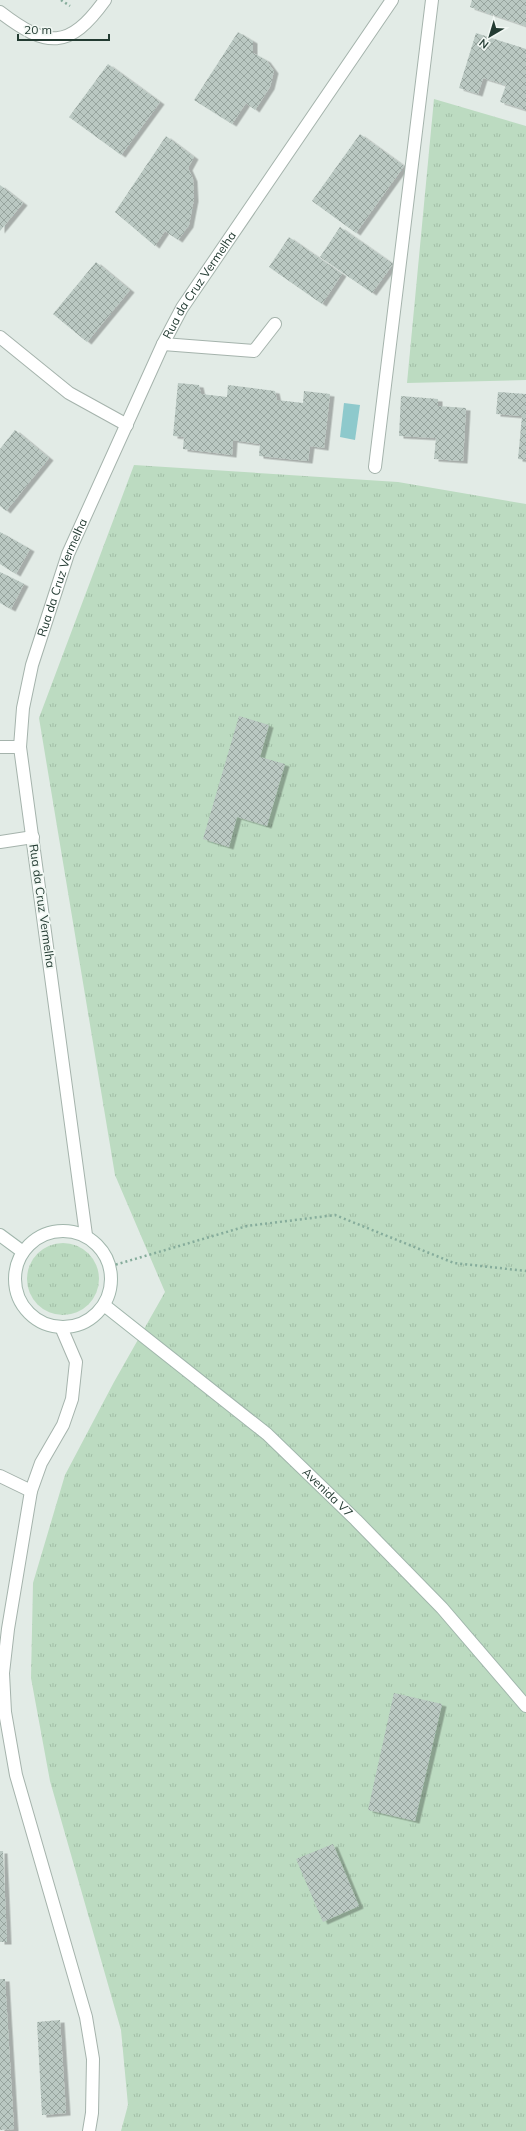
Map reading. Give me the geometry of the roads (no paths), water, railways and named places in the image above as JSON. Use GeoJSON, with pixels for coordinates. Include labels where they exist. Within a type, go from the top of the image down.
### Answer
{"type":"FeatureCollection","features":[{"type":"Feature","properties":{"kind":"street"},"geometry":{"type":"LineString","coordinates":[[0,12],[23,30],[47,39],[69,35],[90,21],[105,0]]}},
{"type":"Feature","properties":{"kind":"street","name":"Rua da Cruz Vermelha"},"geometry":{"type":"LineString","coordinates":[[86,1235],[20,747],[23,708],[32,665],[68,554],[163,344],[182,308],[392,0]]}},
{"type":"Feature","properties":{"kind":"street"},"geometry":{"type":"LineString","coordinates":[[375,467],[432,0]]}},
{"type":"Feature","properties":{"kind":"street"},"geometry":{"type":"LineString","coordinates":[[163,344],[254,351],[275,324]]}},
{"type":"Feature","properties":{"kind":"street"},"geometry":{"type":"LineString","coordinates":[[0,337],[69,393],[127,425]]}},
{"type":"Feature","properties":{"kind":"street"},"geometry":{"type":"LineString","coordinates":[[0,747],[20,747]]}},
{"type":"Feature","properties":{"kind":"street"},"geometry":{"type":"LineString","coordinates":[[0,842],[33,837]]}},
{"type":"Feature","properties":{"kind":"street"},"geometry":{"type":"LineString","coordinates":[[56,1231],[76,1232],[86,1235],[101,1248],[110,1266],[111,1286],[104,1305],[90,1319],[76,1325],[61,1327],[42,1322],[33,1316],[20,1301],[15,1281],[15,1271],[23,1252],[37,1238],[56,1231]]}},
{"type":"Feature","properties":{"kind":"street"},"geometry":{"type":"LineString","coordinates":[[0,1236],[23,1252]]}},
{"type":"Feature","properties":{"kind":"street","name":"Avenida V7"},"geometry":{"type":"LineString","coordinates":[[104,1305],[267,1434],[356,1520],[442,1608],[526,1706]]}},
{"type":"Feature","properties":{"kind":"street"},"geometry":{"type":"LineString","coordinates":[[61,1327],[76,1362],[72,1399],[63,1425],[41,1463],[31,1491],[8,1629],[3,1672],[5,1712],[16,1775],[86,2017],[93,2059],[92,2112],[89,2131]]}},
{"type":"Feature","properties":{"kind":"street"},"geometry":{"type":"LineString","coordinates":[[0,1476],[31,1491]]}},
{"type":"Feature","properties":{"kind":"water"},"geometry":{"type":"Polygon","coordinates":[[[344,403],[360,405],[355,440],[340,437],[344,403]]]}}]}
